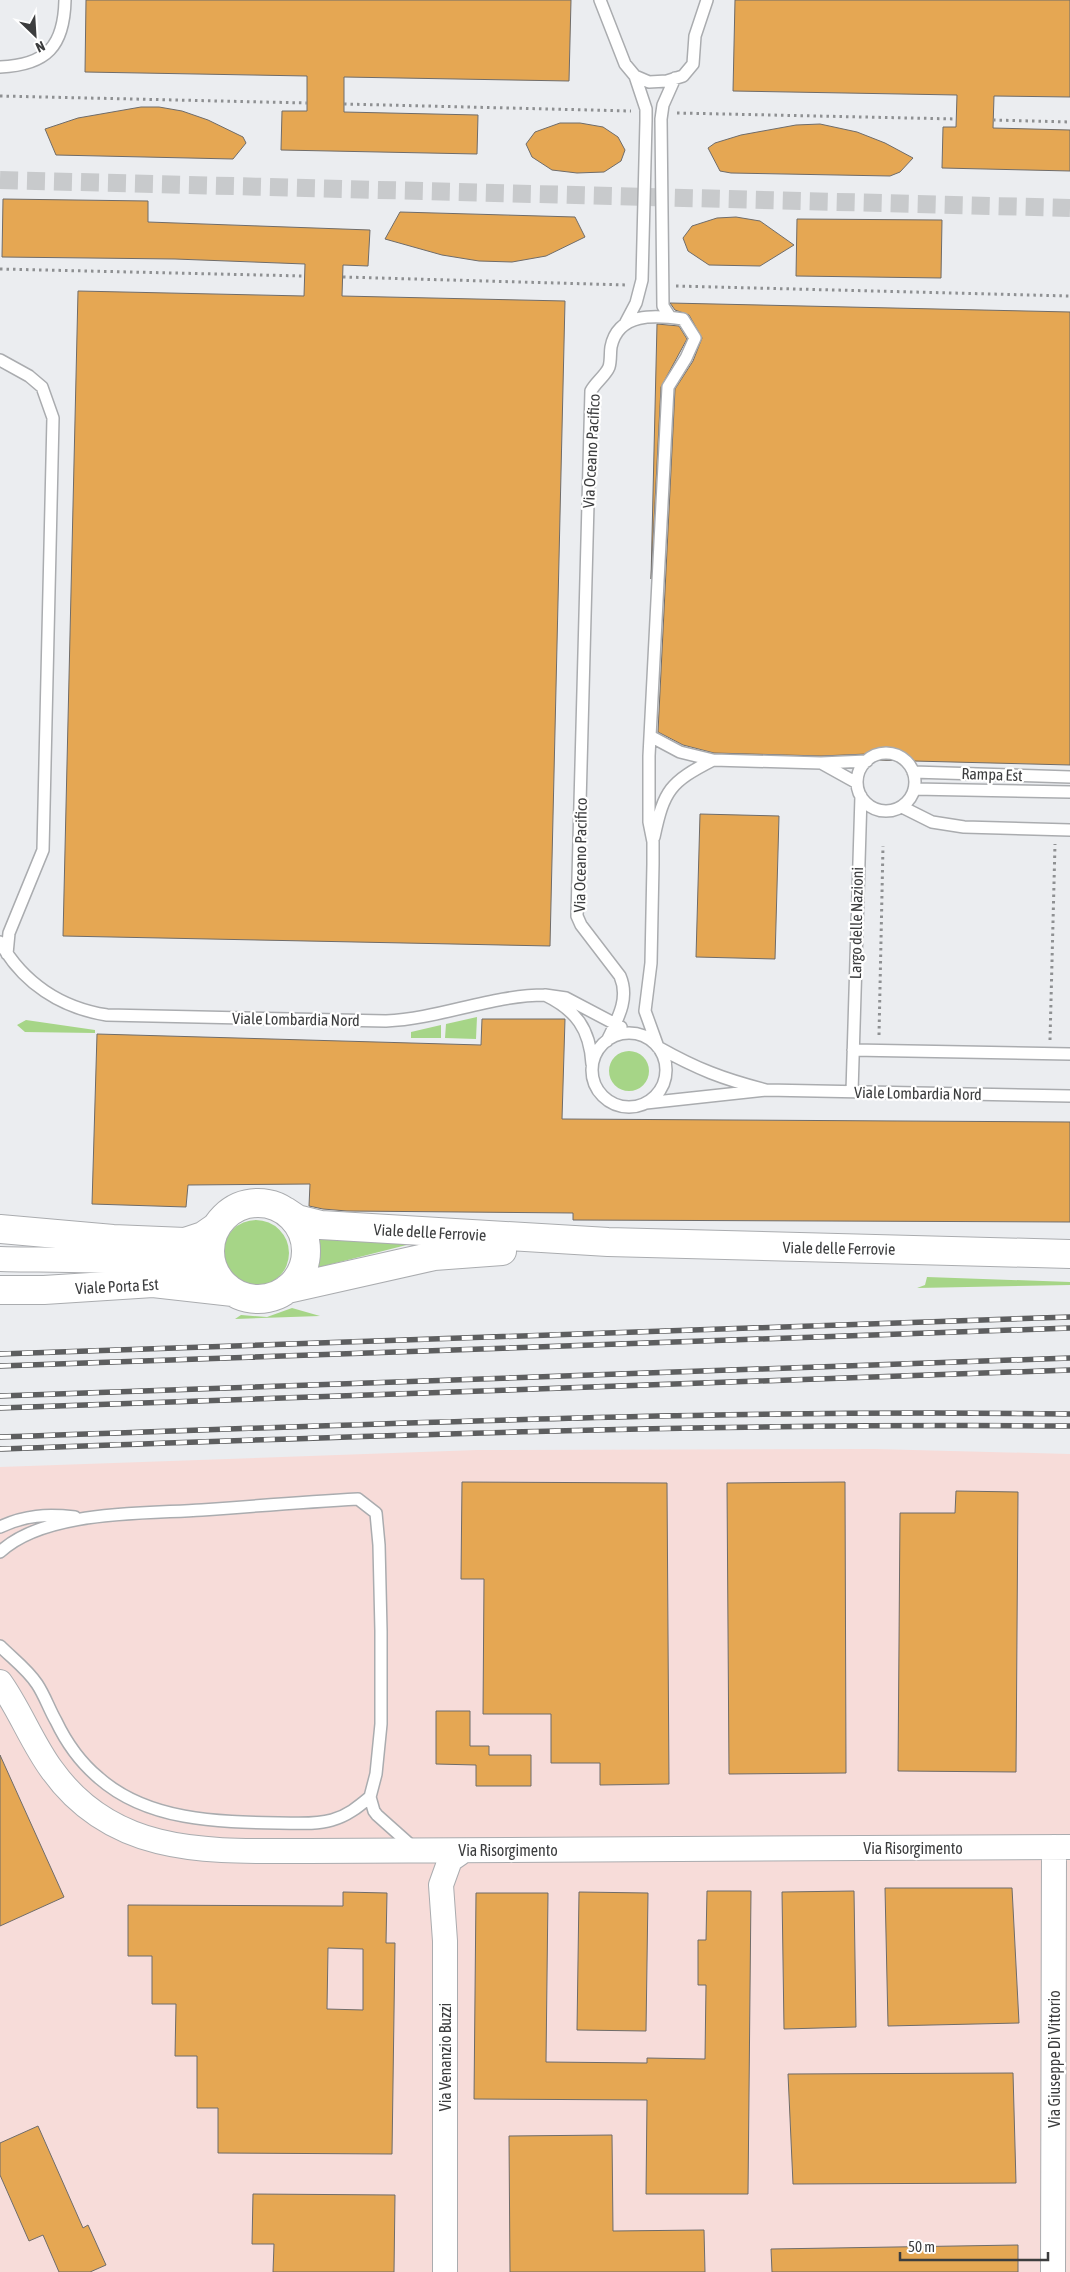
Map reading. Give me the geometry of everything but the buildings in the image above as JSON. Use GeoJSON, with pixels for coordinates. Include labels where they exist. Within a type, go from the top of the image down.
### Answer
{"type":"FeatureCollection","features":[{"type":"Feature","properties":{"kind":"street"},"geometry":{"type":"LineString","coordinates":[[0,1259],[134,1263],[200,1272],[247,1298],[261,1299],[274,1296],[287,1289],[302,1270],[306,1245],[296,1222],[285,1211],[271,1205],[255,1203],[240,1206],[226,1215],[205,1248],[193,1254],[134,1263]]}},
{"type":"Feature","properties":{"kind":"street","name":"Viale delle Ferrovie"},"geometry":{"type":"LineString","coordinates":[[285,1211],[297,1219],[321,1225],[608,1242],[1070,1254]]}},
{"type":"Feature","properties":{"kind":"street"},"geometry":{"type":"LineString","coordinates":[[0,1229],[113,1239],[185,1242],[214,1234]]}},
{"type":"Feature","properties":{"kind":"street"},"geometry":{"type":"LineString","coordinates":[[214,1234],[210,1250],[212,1268],[228,1288]]}},
{"type":"Feature","properties":{"kind":"street","name":"Viale delle Ferrovie"},"geometry":{"type":"LineString","coordinates":[[287,1289],[434,1256],[608,1242]]}},
{"type":"Feature","properties":{"kind":"street","name":"Viale Porta Est"},"geometry":{"type":"LineString","coordinates":[[0,1290],[44,1290],[153,1283],[228,1288]]}},
{"type":"Feature","properties":{"kind":"street","name":"Via Risorgimento"},"geometry":{"type":"LineString","coordinates":[[4,1692],[41,1755],[66,1788],[83,1805],[107,1822],[140,1837],[182,1847],[218,1850],[416,1849],[463,1851],[1062,1847]]}},
{"type":"Feature","properties":{"kind":"street","name":"Via Giuseppe Di Vittorio"},"geometry":{"type":"LineString","coordinates":[[1053,2272],[1062,1847]]}},
{"type":"Feature","properties":{"kind":"street","name":"Via Venanzio Buzzi"},"geometry":{"type":"LineString","coordinates":[[445,2272],[445,1951],[441,1885],[450,1860],[463,1851]]}},
{"type":"Feature","properties":{"kind":"lane"},"geometry":{"type":"LineString","coordinates":[[0,68],[40,59],[50,50],[61,34],[65,0]]}},
{"type":"Feature","properties":{"kind":"lane","name":"Via Oceano Pacifico"},"geometry":{"type":"LineString","coordinates":[[600,0],[625,64],[636,76],[646,110],[640,285],[636,303],[626,322],[617,331],[611,346],[609,367],[591,391],[577,916],[581,925],[624,984],[624,999],[607,1041]]}},
{"type":"Feature","properties":{"kind":"lane"},"geometry":{"type":"LineString","coordinates":[[636,76],[649,82],[683,76],[693,64],[695,36],[707,0]]}},
{"type":"Feature","properties":{"kind":"lane"},"geometry":{"type":"LineString","coordinates":[[670,317],[664,306],[663,286],[661,119],[663,106],[675,78]]}},
{"type":"Feature","properties":{"kind":"lane"},"geometry":{"type":"LineString","coordinates":[[626,322],[633,318],[670,317],[684,319],[695,338],[686,358],[668,387],[650,736],[649,822],[653,842]]}},
{"type":"Feature","properties":{"kind":"lane"},"geometry":{"type":"LineString","coordinates":[[0,360],[29,376],[42,387],[54,418],[43,850],[10,933],[7,954]]}},
{"type":"Feature","properties":{"kind":"lane"},"geometry":{"type":"LineString","coordinates":[[650,736],[680,752],[713,760],[821,763],[867,760],[878,754],[889,753],[899,756],[907,762],[914,772],[914,789],[910,800],[902,807],[889,812],[875,810],[868,805],[861,796],[857,783],[859,772],[867,760]]}},
{"type":"Feature","properties":{"kind":"lane"},"geometry":{"type":"LineString","coordinates":[[545,995],[563,1004],[578,1020],[588,1037],[592,1071],[598,1089],[611,1102],[628,1106],[646,1103],[656,1095],[663,1085],[666,1075],[664,1057],[658,1047],[645,1011],[651,963],[653,842],[661,804],[674,784],[713,760]]}},
{"type":"Feature","properties":{"kind":"lane"},"geometry":{"type":"LineString","coordinates":[[821,763],[857,783]]}},
{"type":"Feature","properties":{"kind":"lane","name":"Rampa Est"},"geometry":{"type":"LineString","coordinates":[[914,772],[1070,776]]}},
{"type":"Feature","properties":{"kind":"lane"},"geometry":{"type":"LineString","coordinates":[[914,789],[1070,792]]}},
{"type":"Feature","properties":{"kind":"lane","name":"Largo delle Nazioni"},"geometry":{"type":"LineString","coordinates":[[852,1092],[861,796]]}},
{"type":"Feature","properties":{"kind":"lane"},"geometry":{"type":"LineString","coordinates":[[902,807],[932,822],[948,825],[1070,830]]}},
{"type":"Feature","properties":{"kind":"lane","name":"Viale Lombardia Nord"},"geometry":{"type":"LineString","coordinates":[[0,942],[7,954],[28,979],[48,995],[66,1005],[88,1012],[107,1015],[364,1021],[400,1020],[513,997],[545,995],[566,998],[634,1034]]}},
{"type":"Feature","properties":{"kind":"lane"},"geometry":{"type":"LineString","coordinates":[[592,1071],[594,1059],[607,1041],[615,1036],[634,1034],[643,1036],[658,1047]]}},
{"type":"Feature","properties":{"kind":"lane","name":"Viale Lombardia Nord"},"geometry":{"type":"LineString","coordinates":[[658,1047],[706,1072],[766,1090]]}},
{"type":"Feature","properties":{"kind":"lane"},"geometry":{"type":"LineString","coordinates":[[853,1050],[879,1052],[1070,1054]]}},
{"type":"Feature","properties":{"kind":"lane","name":"Viale Lombardia Nord"},"geometry":{"type":"LineString","coordinates":[[646,1103],[766,1090],[1070,1096]]}},
{"type":"Feature","properties":{"kind":"lane"},"geometry":{"type":"LineString","coordinates":[[0,1552],[13,1542],[37,1530],[84,1519],[358,1499],[376,1513],[379,1545],[381,1724],[376,1774],[370,1797],[377,1815],[416,1849]]}},
{"type":"Feature","properties":{"kind":"lane"},"geometry":{"type":"LineString","coordinates":[[0,1527],[12,1521],[49,1514],[84,1519]]}},
{"type":"Feature","properties":{"kind":"lane"},"geometry":{"type":"LineString","coordinates":[[0,1646],[24,1668],[37,1684],[63,1734],[82,1760],[103,1782],[137,1802],[194,1819],[306,1823],[331,1820],[351,1812],[370,1797]]}},
{"type":"Feature","properties":{"kind":"path"},"geometry":{"type":"LineString","coordinates":[[0,96],[307,103]]}},
{"type":"Feature","properties":{"kind":"path"},"geometry":{"type":"LineString","coordinates":[[993,120],[1070,122]]}},
{"type":"Feature","properties":{"kind":"path"},"geometry":{"type":"LineString","coordinates":[[0,269],[304,276]]}},
{"type":"Feature","properties":{"kind":"path"},"geometry":{"type":"LineString","coordinates":[[343,277],[640,285]]}},
{"type":"Feature","properties":{"kind":"path"},"geometry":{"type":"LineString","coordinates":[[663,286],[1070,296]]}},
{"type":"Feature","properties":{"kind":"path"},"geometry":{"type":"LineString","coordinates":[[1049,1053],[1055,829]]}},
{"type":"Feature","properties":{"kind":"path"},"geometry":{"type":"LineString","coordinates":[[879,1052],[883,846]]}},
{"type":"Feature","properties":{"kind":"shaded area"},"geometry":{"type":"Polygon","coordinates":[[[875,1449],[1070,1454],[1070,2272],[0,2272],[0,1467],[477,1450],[875,1449]]]}},
{"type":"Feature","properties":{"kind":"green space"},"geometry":{"type":"Polygon","coordinates":[[[477,1017],[476,1039],[445,1038],[446,1024],[477,1017]]]}},
{"type":"Feature","properties":{"kind":"green space"},"geometry":{"type":"Polygon","coordinates":[[[26,1020],[95,1030],[95,1033],[25,1032],[17,1025],[26,1020]]]}},
{"type":"Feature","properties":{"kind":"green space"},"geometry":{"type":"Polygon","coordinates":[[[441,1025],[441,1038],[411,1038],[411,1032],[441,1025]]]}},
{"type":"Feature","properties":{"kind":"green space"},"geometry":{"type":"Polygon","coordinates":[[[625,1051],[633,1051],[640,1054],[646,1060],[649,1071],[646,1082],[640,1088],[633,1091],[625,1091],[618,1088],[612,1082],[609,1075],[609,1067],[612,1060],[618,1054],[625,1051]]]}},
{"type":"Feature","properties":{"kind":"green space"},"geometry":{"type":"Polygon","coordinates":[[[250,1220],[262,1220],[274,1225],[284,1235],[289,1247],[287,1266],[274,1281],[262,1286],[250,1286],[238,1281],[228,1271],[223,1259],[223,1247],[228,1235],[238,1225],[250,1220]]]}},
{"type":"Feature","properties":{"kind":"green space"},"geometry":{"type":"Polygon","coordinates":[[[317,1237],[438,1237],[316,1268],[319,1254],[317,1237]]]}},
{"type":"Feature","properties":{"kind":"green space"},"geometry":{"type":"Polygon","coordinates":[[[927,1277],[1070,1282],[1070,1285],[917,1288],[925,1285],[927,1277]]]}},
{"type":"Feature","properties":{"kind":"green space"},"geometry":{"type":"Polygon","coordinates":[[[292,1308],[320,1316],[235,1319],[241,1315],[267,1317],[292,1308]]]}},
{"type":"Feature","properties":{"kind":"tunnel"},"geometry":{"type":"LineString","coordinates":[[0,180],[1070,208]]}},
{"type":"Feature","properties":{"kind":"railway"},"geometry":{"type":"LineString","coordinates":[[0,1354],[1070,1317]]}},
{"type":"Feature","properties":{"kind":"railway"},"geometry":{"type":"LineString","coordinates":[[0,1366],[1070,1328]]}},
{"type":"Feature","properties":{"kind":"railway"},"geometry":{"type":"LineString","coordinates":[[0,1396],[1070,1358]]}},
{"type":"Feature","properties":{"kind":"railway"},"geometry":{"type":"LineString","coordinates":[[0,1408],[1070,1370]]}},
{"type":"Feature","properties":{"kind":"railway"},"geometry":{"type":"LineString","coordinates":[[0,1437],[669,1416],[936,1413],[1070,1414]]}},
{"type":"Feature","properties":{"kind":"railway"},"geometry":{"type":"LineString","coordinates":[[0,1449],[401,1435],[802,1426],[1070,1426]]}}]}
